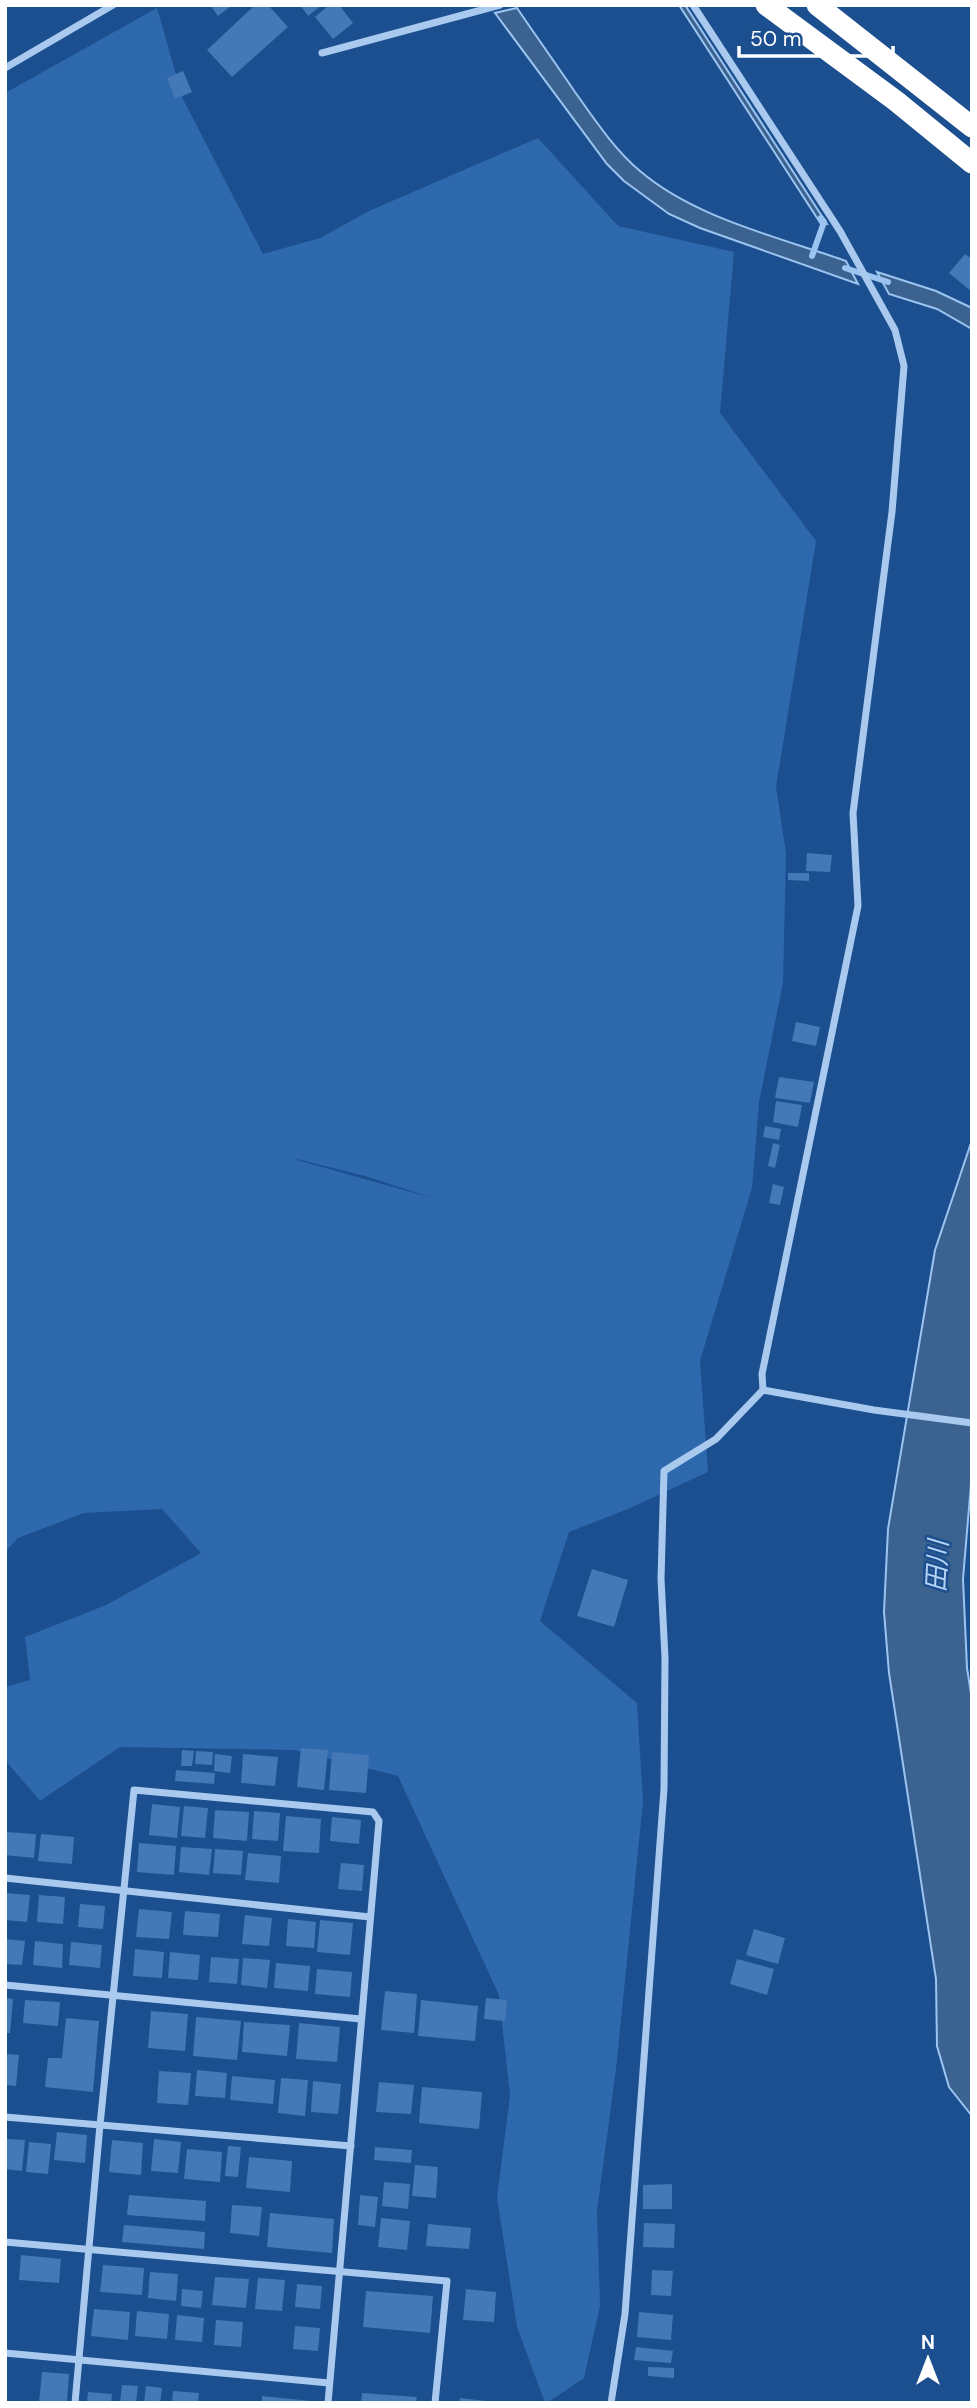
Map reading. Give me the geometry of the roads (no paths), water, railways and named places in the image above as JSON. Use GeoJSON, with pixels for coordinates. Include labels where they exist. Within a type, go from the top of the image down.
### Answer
{"type":"FeatureCollection","features":[{"type":"Feature","properties":{"kind":"highway"},"geometry":{"type":"LineString","coordinates":[[766,5],[896,101],[972,163]]}},
{"type":"Feature","properties":{"kind":"highway"},"geometry":{"type":"LineString","coordinates":[[817,5],[972,127]]}},
{"type":"Feature","properties":{"kind":"street"},"geometry":{"type":"LineString","coordinates":[[5,68],[113,5]]}},
{"type":"Feature","properties":{"kind":"street"},"geometry":{"type":"LineString","coordinates":[[322,53],[500,5]]}},
{"type":"Feature","properties":{"kind":"street"},"geometry":{"type":"LineString","coordinates":[[611,2403],[625,2314],[664,1789],[665,1658],[661,1579],[664,1471],[716,1439],[763,1390],[762,1374],[858,906],[853,813],[892,512],[904,366],[895,330],[841,232],[693,5]]}},
{"type":"Feature","properties":{"kind":"street"},"geometry":{"type":"LineString","coordinates":[[763,1390],[874,1410],[972,1423]]}},
{"type":"Feature","properties":{"kind":"street"},"geometry":{"type":"LineString","coordinates":[[75,2403],[134,1790],[373,1812],[379,1821],[328,2403]]}},
{"type":"Feature","properties":{"kind":"street"},"geometry":{"type":"LineString","coordinates":[[5,1878],[370,1917]]}},
{"type":"Feature","properties":{"kind":"street"},"geometry":{"type":"LineString","coordinates":[[5,1985],[361,2019]]}},
{"type":"Feature","properties":{"kind":"street"},"geometry":{"type":"LineString","coordinates":[[5,2117],[351,2146]]}},
{"type":"Feature","properties":{"kind":"street"},"geometry":{"type":"LineString","coordinates":[[5,2242],[447,2281],[435,2403]]}},
{"type":"Feature","properties":{"kind":"street"},"geometry":{"type":"LineString","coordinates":[[5,2353],[330,2383]]}},
{"type":"Feature","properties":{"kind":"water"},"geometry":{"type":"Polygon","coordinates":[[[679,5],[685,5],[827,224],[821,224],[679,5]]]}},
{"type":"Feature","properties":{"kind":"water"},"geometry":{"type":"Polygon","coordinates":[[[517,8],[598,124],[640,171],[686,202],[711,214],[846,261],[858,284],[700,228],[669,214],[624,181],[607,164],[495,13],[517,8]]]}},
{"type":"Feature","properties":{"kind":"water"},"geometry":{"type":"Polygon","coordinates":[[[877,272],[936,291],[972,308],[972,329],[937,309],[889,294],[877,272]]]}},
{"type":"Feature","properties":{"kind":"water","name":"田川"},"geometry":{"type":"Polygon","coordinates":[[[972,1140],[972,1472],[963,1579],[967,1668],[972,1700],[972,2116],[949,2087],[937,2046],[936,1979],[889,1673],[884,1612],[888,1529],[935,1250],[972,1140]]]}},
{"type":"Feature","properties":{"kind":"waterway"},"geometry":{"type":"LineString","coordinates":[[812,256],[824,222],[821,218]]}},
{"type":"Feature","properties":{"kind":"waterway"},"geometry":{"type":"LineString","coordinates":[[845,268],[888,282]]}}]}
